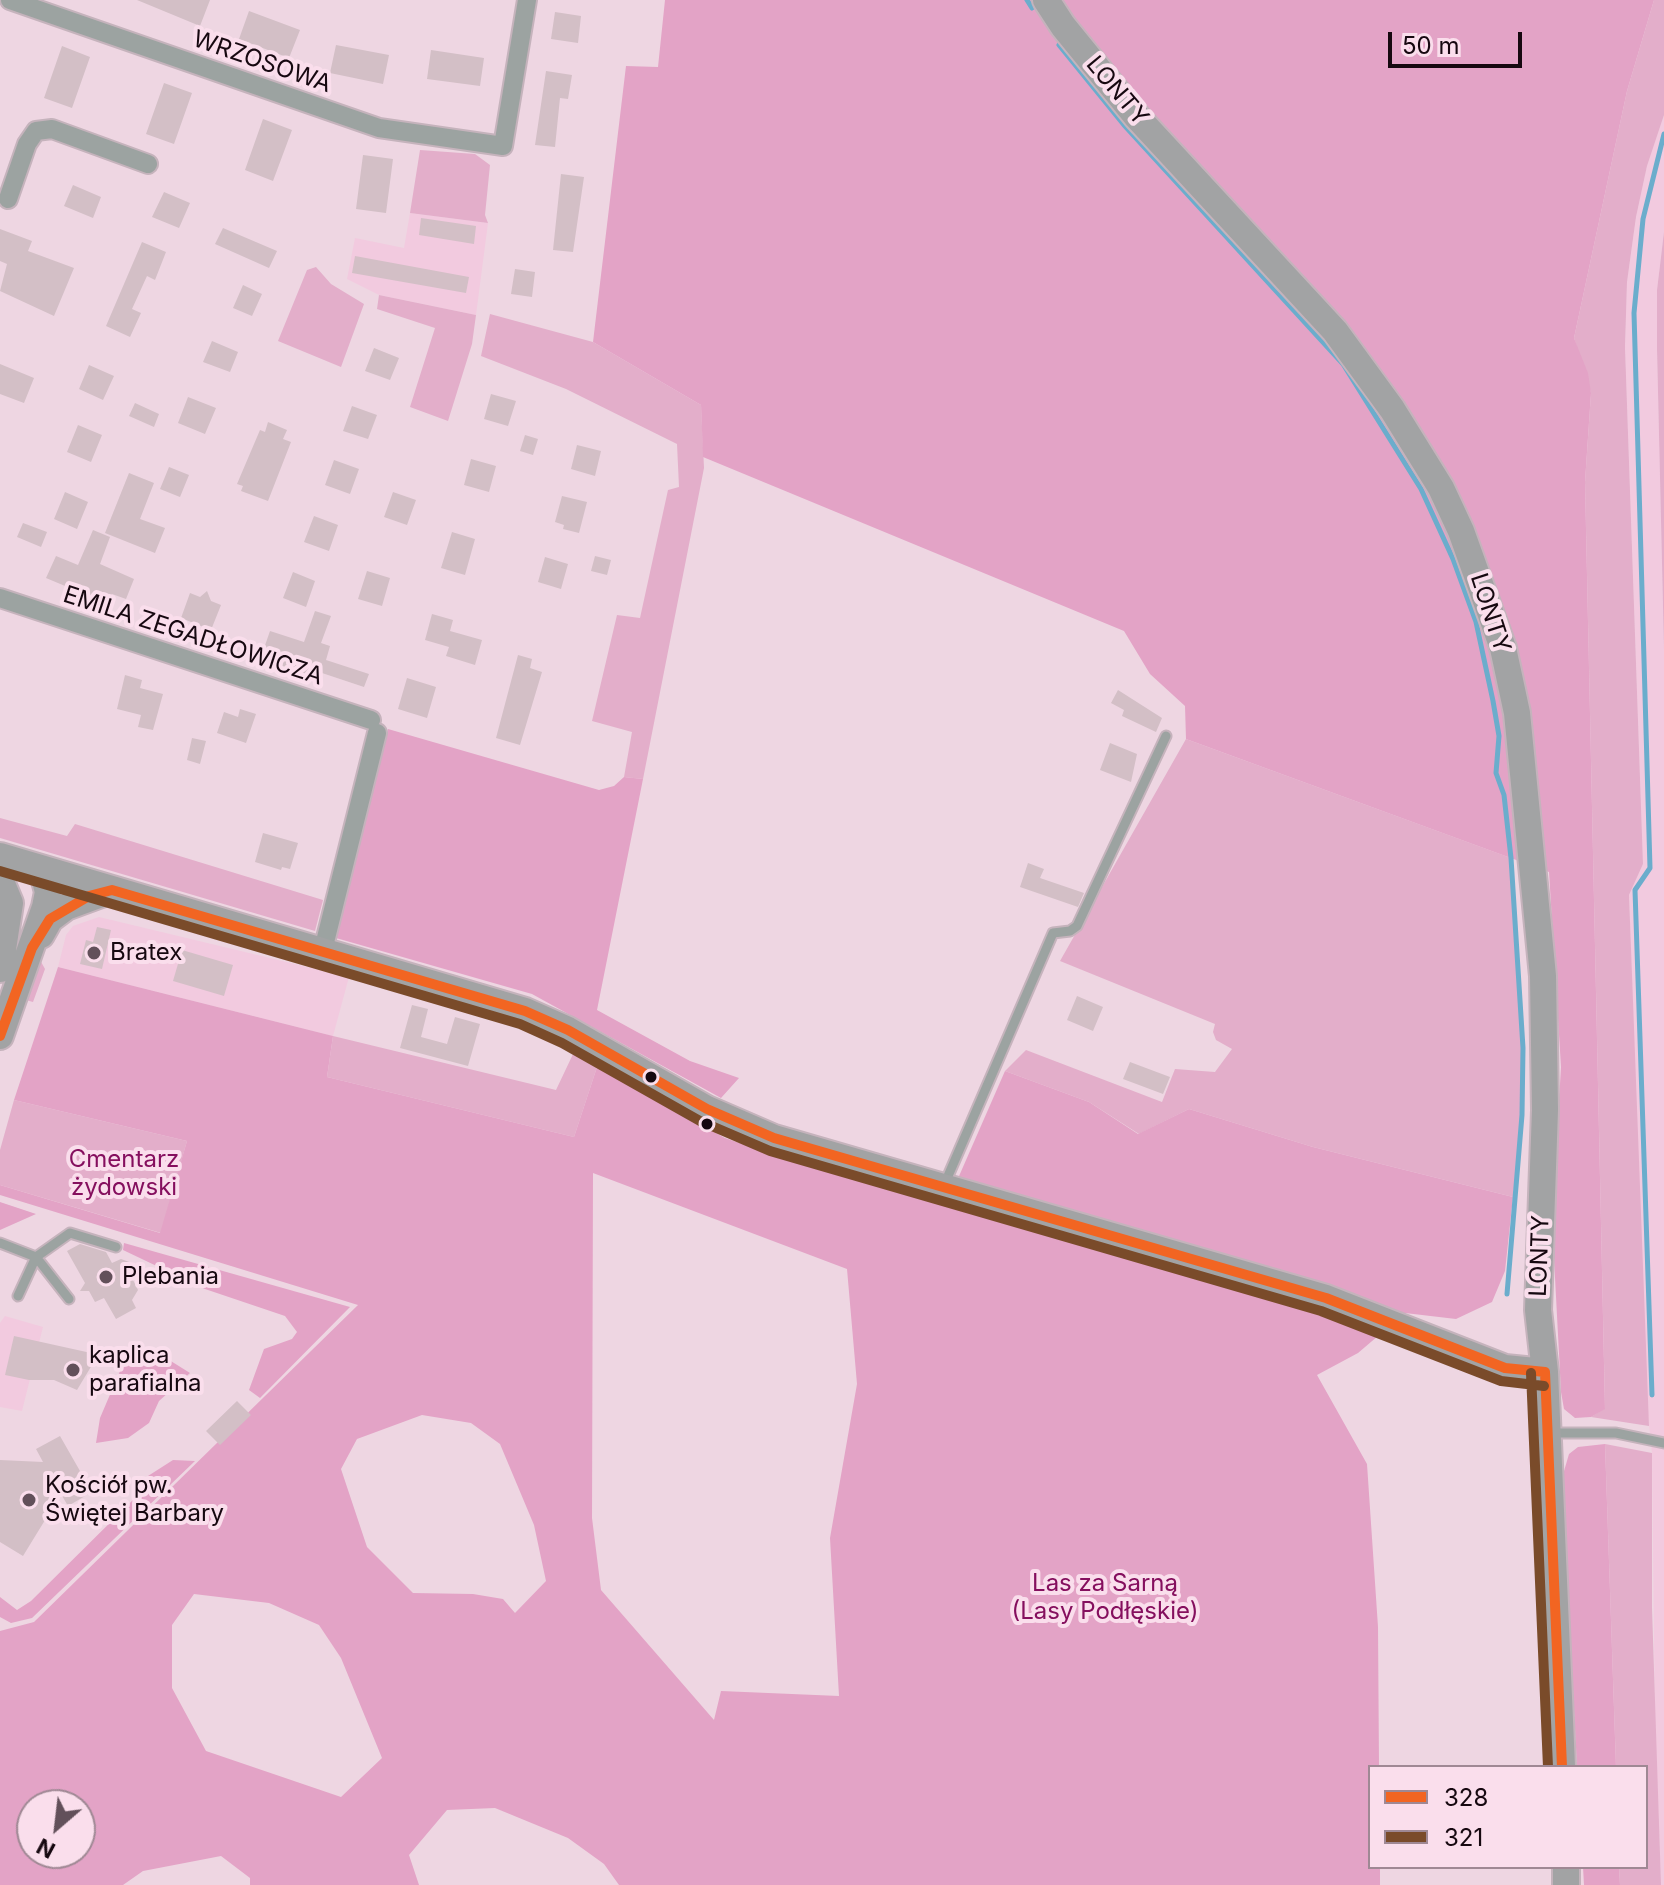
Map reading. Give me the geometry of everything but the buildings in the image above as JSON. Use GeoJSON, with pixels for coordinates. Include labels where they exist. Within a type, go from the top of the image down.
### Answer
{"type":"FeatureCollection","features":[{"type":"Feature","properties":{"kind":"street","name":"WRZOSOWA"},"geometry":{"type":"LineString","coordinates":[[10,0],[379,128],[503,146],[527,0]]}},
{"type":"Feature","properties":{"kind":"street","name":"LONTY"},"geometry":{"type":"LineString","coordinates":[[1046,0],[1137,117],[1335,331],[1392,409],[1441,488],[1482,584],[1503,648],[1517,713],[1543,976],[1545,1110],[1538,1310],[1545,1372],[1562,1765]]}},
{"type":"Feature","properties":{"kind":"street"},"geometry":{"type":"LineString","coordinates":[[8,199],[27,144],[36,131],[52,129],[148,164]]}},
{"type":"Feature","properties":{"kind":"street","name":"EMILA ZEGADŁOWICZA"},"geometry":{"type":"LineString","coordinates":[[0,598],[374,727],[323,950]]}},
{"type":"Feature","properties":{"kind":"street"},"geometry":{"type":"LineString","coordinates":[[0,856],[525,1011],[751,1129],[943,1188],[1326,1298],[1505,1368],[1545,1372]]}},
{"type":"Feature","properties":{"kind":"street"},"geometry":{"type":"LineString","coordinates":[[0,969],[21,897],[42,869]]}},
{"type":"Feature","properties":{"kind":"street"},"geometry":{"type":"LineString","coordinates":[[0,1036],[32,948],[48,892],[42,869]]}},
{"type":"Feature","properties":{"kind":"street"},"geometry":{"type":"LineString","coordinates":[[0,879],[10,903],[7,940]]}},
{"type":"Feature","properties":{"kind":"street"},"geometry":{"type":"LineString","coordinates":[[32,948],[50,919],[66,907],[112,890]]}},
{"type":"Feature","properties":{"kind":"lane"},"geometry":{"type":"LineString","coordinates":[[943,1188],[1053,933],[1070,931],[1077,926],[1166,736]]}},
{"type":"Feature","properties":{"kind":"lane"},"geometry":{"type":"LineString","coordinates":[[18,1296],[36,1257],[70,1233],[116,1247]]}},
{"type":"Feature","properties":{"kind":"lane"},"geometry":{"type":"LineString","coordinates":[[0,1243],[36,1257],[69,1299]]}},
{"type":"Feature","properties":{"kind":"lane"},"geometry":{"type":"LineString","coordinates":[[1547,1433],[1574,1430],[1616,1433],[1664,1443]]}},
{"type":"Feature","properties":{"kind":"shaded area"},"geometry":{"type":"Polygon","coordinates":[[[1664,115],[1664,232],[1657,290],[1664,649],[1664,1885],[1661,1885],[1655,1724],[1652,1453],[1646,1395],[1629,895],[1643,864],[1625,347],[1627,282],[1636,217],[1647,166],[1664,115]]]}},
{"type":"Feature","properties":{"kind":"shaded area"},"geometry":{"type":"Polygon","coordinates":[[[410,213],[488,223],[476,315],[379,295],[347,279],[355,238],[404,248],[410,213]]]}},
{"type":"Feature","properties":{"kind":"shaded area"},"geometry":{"type":"Polygon","coordinates":[[[99,917],[349,977],[333,1036],[58,967],[66,935],[73,926],[99,917]]]}},
{"type":"Feature","properties":{"kind":"shaded area"},"geometry":{"type":"Polygon","coordinates":[[[5,1316],[43,1327],[22,1411],[0,1407],[0,1323],[5,1316]]]}},
{"type":"Feature","properties":{"kind":"green space"},"geometry":{"type":"Polygon","coordinates":[[[665,0],[1654,0],[1627,91],[1574,338],[1588,373],[1591,393],[1585,482],[1605,1409],[1591,1417],[1575,1418],[1564,1409],[1561,1392],[1552,1220],[1561,1067],[1549,872],[1186,739],[1185,706],[1150,674],[1124,631],[703,457],[701,405],[593,342],[626,66],[658,67],[665,0]]]}},
{"type":"Feature","properties":{"kind":"green space"},"geometry":{"type":"Polygon","coordinates":[[[1654,0],[1664,0],[1664,115],[1647,166],[1636,217],[1627,282],[1625,347],[1643,864],[1629,895],[1649,1426],[1591,1417],[1605,1408],[1585,482],[1591,393],[1574,338],[1627,91],[1654,0]]]}},
{"type":"Feature","properties":{"kind":"green space"},"geometry":{"type":"Polygon","coordinates":[[[420,150],[475,154],[490,165],[485,215],[488,223],[410,213],[420,150]]]}},
{"type":"Feature","properties":{"kind":"green space"},"geometry":{"type":"Polygon","coordinates":[[[1664,232],[1664,649],[1657,290],[1664,232]]]}},
{"type":"Feature","properties":{"kind":"green space"},"geometry":{"type":"Polygon","coordinates":[[[316,267],[331,284],[364,304],[341,367],[278,341],[307,270],[316,267]]]}},
{"type":"Feature","properties":{"kind":"green space"},"geometry":{"type":"Polygon","coordinates":[[[379,295],[476,315],[472,344],[448,421],[410,407],[435,328],[377,309],[379,295]]]}},
{"type":"Feature","properties":{"kind":"green space"},"geometry":{"type":"Polygon","coordinates":[[[490,314],[593,342],[701,405],[704,468],[643,779],[624,777],[632,732],[592,721],[617,615],[640,618],[668,490],[679,487],[677,444],[566,389],[481,356],[490,314]]]}},
{"type":"Feature","properties":{"kind":"green space"},"geometry":{"type":"Polygon","coordinates":[[[388,729],[599,790],[614,786],[624,777],[643,779],[597,1010],[690,1061],[739,1078],[721,1098],[532,994],[336,938],[332,932],[388,729]]]}},
{"type":"Feature","properties":{"kind":"green space"},"geometry":{"type":"Polygon","coordinates":[[[1186,739],[1511,858],[1523,1048],[1522,1115],[1513,1197],[1313,1147],[1189,1109],[1139,1134],[1089,1102],[1005,1071],[1026,1050],[1162,1102],[1175,1069],[1215,1072],[1232,1049],[1216,1040],[1213,1032],[1215,1024],[1060,961],[1186,739]]]}},
{"type":"Feature","properties":{"kind":"green space"},"geometry":{"type":"Polygon","coordinates":[[[0,818],[67,836],[75,824],[323,900],[315,931],[0,838],[0,818]]]}},
{"type":"Feature","properties":{"kind":"green space"},"geometry":{"type":"Polygon","coordinates":[[[40,960],[45,969],[33,1002],[26,1000],[40,960]]]}},
{"type":"Feature","properties":{"kind":"green space","name":"Las za Sarną (Lasy Podłęskie)"},"geometry":{"type":"Polygon","coordinates":[[[58,967],[333,1036],[327,1077],[574,1137],[597,1067],[725,1138],[790,1160],[949,1199],[1005,1071],[1089,1102],[1138,1134],[1189,1109],[1313,1147],[1513,1197],[1505,1271],[1492,1302],[1456,1319],[1405,1313],[1358,1353],[1317,1375],[1367,1464],[1378,1627],[1379,1765],[1368,1765],[1368,1869],[1380,1869],[1380,1885],[619,1885],[604,1864],[568,1838],[495,1808],[447,1810],[409,1855],[419,1885],[250,1885],[250,1878],[221,1856],[143,1871],[123,1885],[0,1885],[0,1631],[34,1622],[358,1305],[0,1195],[0,1185],[160,1233],[187,1141],[14,1100],[58,967]],[[593,1173],[592,1518],[601,1590],[714,1720],[721,1691],[839,1696],[830,1538],[857,1384],[847,1269],[593,1173]],[[422,1415],[357,1439],[341,1469],[367,1547],[413,1593],[473,1594],[503,1599],[515,1613],[546,1581],[534,1525],[500,1444],[471,1423],[422,1415]],[[194,1594],[172,1625],[172,1688],[206,1751],[341,1797],[382,1758],[341,1658],[319,1625],[269,1603],[194,1594]]]}},
{"type":"Feature","properties":{"kind":"green space"},"geometry":{"type":"Polygon","coordinates":[[[333,1036],[556,1090],[574,1052],[597,1067],[574,1137],[327,1077],[333,1036]]]}},
{"type":"Feature","properties":{"kind":"green space","name":"Cmentarz żydowski"},"geometry":{"type":"Polygon","coordinates":[[[14,1100],[187,1141],[161,1233],[0,1185],[0,1150],[14,1100]]]}},
{"type":"Feature","properties":{"kind":"green space"},"geometry":{"type":"Polygon","coordinates":[[[0,1202],[36,1214],[0,1230],[0,1202]]]}},
{"type":"Feature","properties":{"kind":"green space"},"geometry":{"type":"Polygon","coordinates":[[[124,1243],[350,1307],[260,1398],[249,1390],[264,1349],[292,1339],[297,1332],[285,1316],[205,1289],[123,1250],[124,1243]]]}},
{"type":"Feature","properties":{"kind":"green space"},"geometry":{"type":"Polygon","coordinates":[[[150,1348],[190,1373],[159,1401],[149,1423],[128,1438],[96,1443],[100,1418],[129,1350],[150,1348]]]}},
{"type":"Feature","properties":{"kind":"green space"},"geometry":{"type":"Polygon","coordinates":[[[1605,1444],[1652,1453],[1652,1608],[1661,1885],[1620,1885],[1619,1869],[1648,1869],[1648,1765],[1616,1765],[1605,1444]]]}},
{"type":"Feature","properties":{"kind":"green space"},"geometry":{"type":"Polygon","coordinates":[[[1605,1444],[1616,1765],[1577,1765],[1562,1478],[1569,1454],[1578,1447],[1605,1444]]]}},
{"type":"Feature","properties":{"kind":"green space"},"geometry":{"type":"Polygon","coordinates":[[[173,1460],[195,1461],[32,1618],[11,1623],[0,1617],[0,1597],[17,1610],[31,1601],[141,1492],[148,1476],[173,1460]]]}},
{"type":"Feature","properties":{"kind":"green space"},"geometry":{"type":"Polygon","coordinates":[[[1583,1869],[1619,1869],[1620,1885],[1584,1885],[1583,1869]]]}},
{"type":"Feature","properties":{"kind":"waterway"},"geometry":{"type":"LineString","coordinates":[[1027,0],[1032,8]]}},
{"type":"Feature","properties":{"kind":"waterway"},"geometry":{"type":"LineString","coordinates":[[1059,45],[1124,125],[1343,364],[1421,489],[1453,559],[1476,622],[1499,736],[1496,773],[1504,795],[1511,858],[1523,1048],[1522,1115],[1507,1294]]}},
{"type":"Feature","properties":{"kind":"waterway"},"geometry":{"type":"LineString","coordinates":[[1652,1395],[1635,890],[1650,868],[1634,313],[1643,219],[1664,134]]}},
{"type":"Feature","properties":{"kind":"transit line","name":"321"},"geometry":{"type":"LineString","coordinates":[[0,871],[520,1024],[562,1043],[700,1121],[770,1151],[1321,1311],[1501,1381],[1544,1386]]}},
{"type":"Feature","properties":{"kind":"transit line","name":"328"},"geometry":{"type":"LineString","coordinates":[[0,1036],[32,948],[50,919],[89,896],[112,890],[525,1011],[568,1030],[707,1109],[774,1138],[1326,1298],[1505,1368],[1545,1372]]}},
{"type":"Feature","properties":{"kind":"transit line","name":"328"},"geometry":{"type":"LineString","coordinates":[[1545,1372],[1562,1765]]}},
{"type":"Feature","properties":{"kind":"transit line","name":"321"},"geometry":{"type":"LineString","coordinates":[[1531,1373],[1548,1765]]}},
{"type":"Feature","properties":{"kind":"place","name":"Bratex"},"geometry":{"type":"Point","coordinates":[94,953]}},
{"type":"Feature","properties":{"kind":"place","name":"Plebania"},"geometry":{"type":"Point","coordinates":[106,1277]}},
{"type":"Feature","properties":{"kind":"place","name":"kaplica parafialna"},"geometry":{"type":"Point","coordinates":[73,1370]}},
{"type":"Feature","properties":{"kind":"place","name":"Kościół pw. Świętej Barbary"},"geometry":{"type":"Point","coordinates":[29,1500]}}]}
